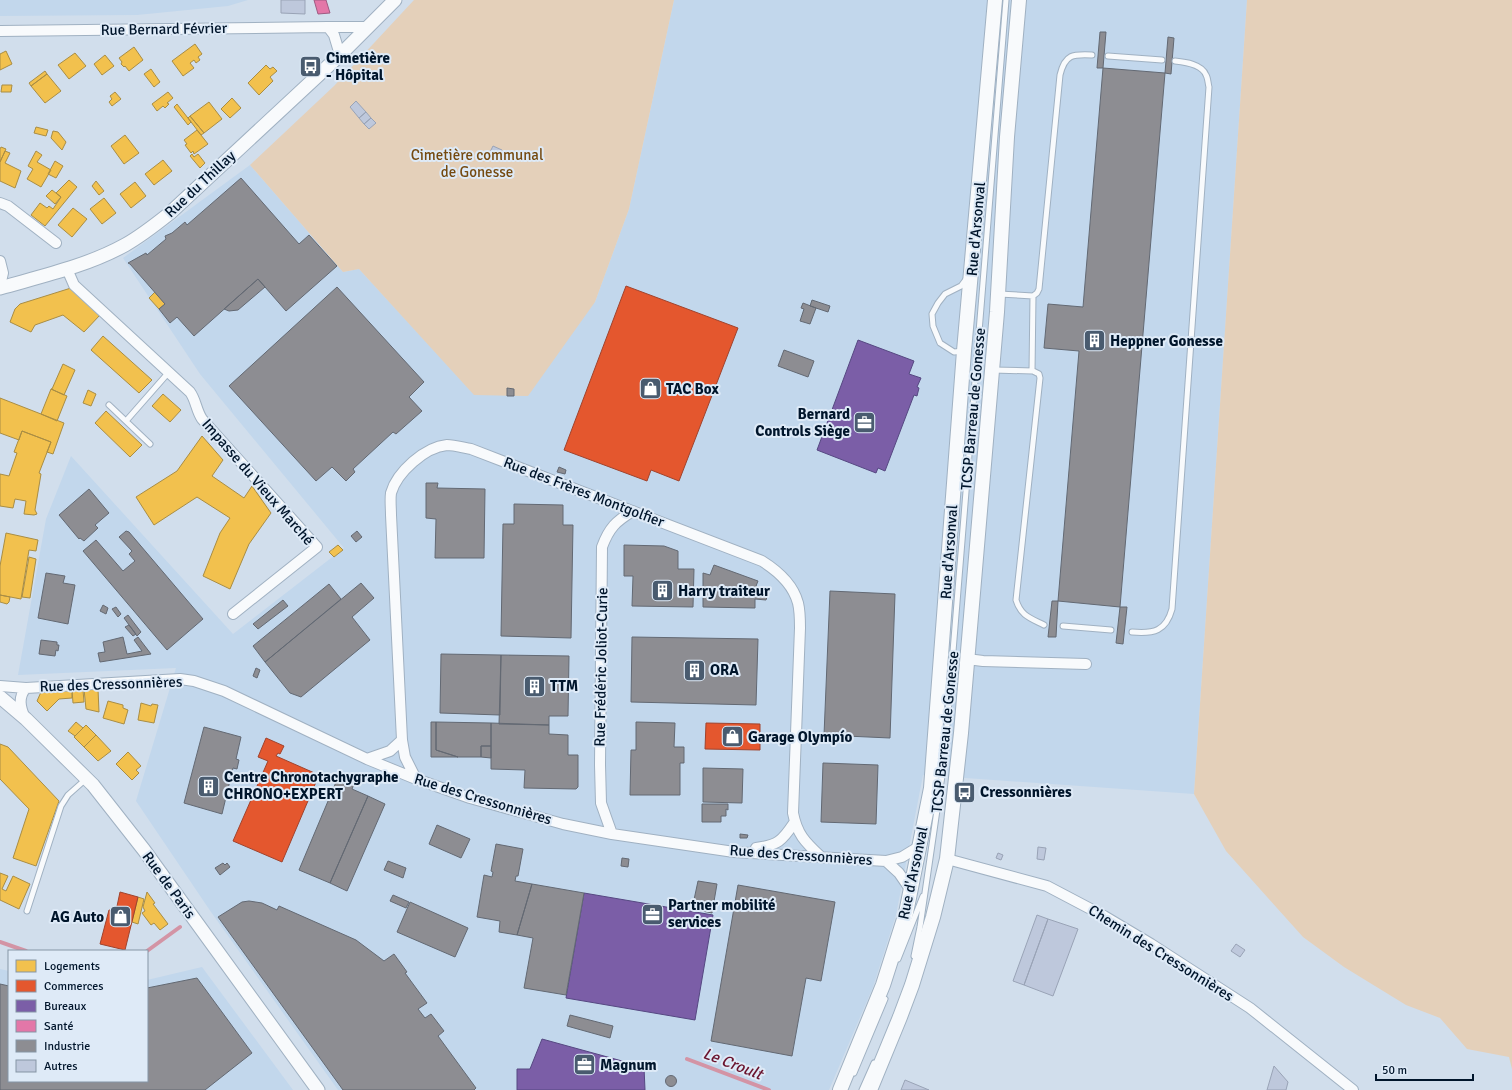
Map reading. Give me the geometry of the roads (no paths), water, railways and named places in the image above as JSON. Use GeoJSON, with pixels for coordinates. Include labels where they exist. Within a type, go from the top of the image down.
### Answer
{"type":"FeatureCollection","features":[{"type":"Feature","properties":{"kind":"main road","name":"Rue d'Arsonval"},"geometry":{"type":"LineString","coordinates":[[840,1090],[883,985],[906,913],[933,774],[964,351],[995,0]]}},
{"type":"Feature","properties":{"kind":"main road","name":"Rue d'Arsonval"},"geometry":{"type":"LineString","coordinates":[[870,1090],[912,985],[933,917],[947,859],[955,796],[968,659],[998,294],[1007,137],[1019,0]]}},
{"type":"Feature","properties":{"kind":"street","name":"Rue du Thillay"},"geometry":{"type":"LineString","coordinates":[[0,287],[67,269],[124,246],[148,231],[170,213],[340,55],[395,0]]}},
{"type":"Feature","properties":{"kind":"street"},"geometry":{"type":"LineString","coordinates":[[328,27],[334,35],[340,55]]}},
{"type":"Feature","properties":{"kind":"street","name":"Rue Bernard Février"},"geometry":{"type":"LineString","coordinates":[[0,32],[369,27]]}},
{"type":"Feature","properties":{"kind":"street"},"geometry":{"type":"LineString","coordinates":[[0,203],[8,206],[56,243]]}},
{"type":"Feature","properties":{"kind":"street"},"geometry":{"type":"LineString","coordinates":[[0,261],[2,272],[0,287]]}},
{"type":"Feature","properties":{"kind":"street","name":"Impasse du Vieux Marché"},"geometry":{"type":"LineString","coordinates":[[67,269],[74,285],[190,392],[194,398],[197,410],[202,419],[317,547],[233,614]]}},
{"type":"Feature","properties":{"kind":"street","name":"Rue des Frères Montgolfier"},"geometry":{"type":"LineString","coordinates":[[416,779],[405,757],[402,740],[391,494],[396,481],[416,460],[425,453],[447,445],[471,449],[633,510],[762,561],[775,569],[790,586],[798,603],[800,628],[793,813],[794,824],[806,843],[820,856]]}},
{"type":"Feature","properties":{"kind":"street","name":"Rue Frédéric Joliot-Curie"},"geometry":{"type":"LineString","coordinates":[[612,834],[600,803],[602,547],[608,533],[618,520],[633,510]]}},
{"type":"Feature","properties":{"kind":"street"},"geometry":{"type":"LineString","coordinates":[[968,659],[983,661],[1086,664]]}},
{"type":"Feature","properties":{"kind":"street","name":"Rue des Cressonnières"},"geometry":{"type":"LineString","coordinates":[[0,686],[26,688],[180,679],[194,681],[224,691],[367,759],[416,779],[470,798],[534,816],[563,824],[612,834],[734,852],[886,861],[902,857],[920,846]]}},
{"type":"Feature","properties":{"kind":"street","name":"Rue des Cressonnières"},"geometry":{"type":"LineString","coordinates":[[25,718],[20,697],[26,688]]}},
{"type":"Feature","properties":{"kind":"street","name":"Rue de Paris"},"geometry":{"type":"LineString","coordinates":[[0,698],[25,718],[86,778],[144,850],[318,1090]]}},
{"type":"Feature","properties":{"kind":"street"},"geometry":{"type":"LineString","coordinates":[[367,759],[390,751],[402,740]]}},
{"type":"Feature","properties":{"kind":"street"},"geometry":{"type":"LineString","coordinates":[[734,852],[768,847],[780,841],[794,824]]}},
{"type":"Feature","properties":{"kind":"street","name":"Chemin des Cressonnières"},"geometry":{"type":"LineString","coordinates":[[947,859],[1047,886],[1104,916],[1151,944],[1250,1008],[1353,1090]]}},
{"type":"Feature","properties":{"kind":"street","name":"Rue des Cressonnières"},"geometry":{"type":"LineString","coordinates":[[886,861],[899,873],[910,889]]}},
{"type":"Feature","properties":{"kind":"lane","name":"TCSP Barreau de Gonesse"},"geometry":{"type":"LineString","coordinates":[[913,960],[920,927],[944,762],[1006,0]]}},
{"type":"Feature","properties":{"kind":"lane"},"geometry":{"type":"LineString","coordinates":[[998,294],[1033,296],[1037,294],[1039,290],[1062,66],[1067,59],[1076,54],[1092,55]]}},
{"type":"Feature","properties":{"kind":"lane"},"geometry":{"type":"LineString","coordinates":[[1108,56],[1162,60]]}},
{"type":"Feature","properties":{"kind":"lane"},"geometry":{"type":"LineString","coordinates":[[1132,632],[1142,633],[1154,631],[1166,625],[1172,609],[1209,87],[1206,74],[1200,68],[1191,63],[1176,61]]}},
{"type":"Feature","properties":{"kind":"lane"},"geometry":{"type":"LineString","coordinates":[[964,351],[954,352],[940,343],[933,326],[932,314],[945,294],[961,286],[972,273]]}},
{"type":"Feature","properties":{"kind":"lane"},"geometry":{"type":"LineString","coordinates":[[1032,371],[1033,296]]}},
{"type":"Feature","properties":{"kind":"lane"},"geometry":{"type":"LineString","coordinates":[[992,370],[1032,371],[1039,374],[1040,378],[1016,600],[1019,609],[1030,618],[1044,625]]}},
{"type":"Feature","properties":{"kind":"lane"},"geometry":{"type":"LineString","coordinates":[[126,421],[169,372]]}},
{"type":"Feature","properties":{"kind":"lane"},"geometry":{"type":"LineString","coordinates":[[109,405],[150,444]]}},
{"type":"Feature","properties":{"kind":"lane"},"geometry":{"type":"LineString","coordinates":[[1063,626],[1111,630]]}},
{"type":"Feature","properties":{"kind":"lane"},"geometry":{"type":"LineString","coordinates":[[27,911],[61,806],[68,795],[86,778]]}},
{"type":"Feature","properties":{"kind":"lane","name":"TCSP Barreau de Gonesse"},"geometry":{"type":"LineString","coordinates":[[896,967],[925,889]]}},
{"type":"Feature","properties":{"kind":"lane"},"geometry":{"type":"LineString","coordinates":[[853,1076],[886,997]]}},
{"type":"Feature","properties":{"kind":"lane"},"geometry":{"type":"LineString","coordinates":[[862,1090],[876,1058]]}},
{"type":"Feature","properties":{"kind":"waterway","name":"Le Croult"},"geometry":{"type":"LineString","coordinates":[[148,950],[180,927]]}},
{"type":"Feature","properties":{"kind":"waterway","name":"Le Croult"},"geometry":{"type":"LineString","coordinates":[[0,942],[23,950]]}},
{"type":"Feature","properties":{"kind":"waterway","name":"Le Croult"},"geometry":{"type":"LineString","coordinates":[[687,1059],[769,1090]]}},
{"type":"Feature","properties":{"kind":"place","name":"Cimetière - Hôpital"},"geometry":{"type":"Point","coordinates":[310,67]}},
{"type":"Feature","properties":{"kind":"place","name":"Heppner Gonesse"},"geometry":{"type":"Point","coordinates":[1094,341]}},
{"type":"Feature","properties":{"kind":"place","name":"TAC Box"},"geometry":{"type":"Point","coordinates":[651,389]}},
{"type":"Feature","properties":{"kind":"place","name":"Bernard Controls Siège"},"geometry":{"type":"Point","coordinates":[865,423]}},
{"type":"Feature","properties":{"kind":"place","name":"Harry traiteur"},"geometry":{"type":"Point","coordinates":[663,591]}},
{"type":"Feature","properties":{"kind":"place","name":"ORA"},"geometry":{"type":"Point","coordinates":[694,670]}},
{"type":"Feature","properties":{"kind":"place","name":"TTM"},"geometry":{"type":"Point","coordinates":[534,686]}},
{"type":"Feature","properties":{"kind":"place","name":"Garage Olympío"},"geometry":{"type":"Point","coordinates":[732,737]}},
{"type":"Feature","properties":{"kind":"place","name":"Centre Chronotachygraphe CHRONO+EXPERT"},"geometry":{"type":"Point","coordinates":[208,786]}},
{"type":"Feature","properties":{"kind":"place","name":"Cressonnières"},"geometry":{"type":"Point","coordinates":[965,792]}},
{"type":"Feature","properties":{"kind":"place","name":"Partner mobilité services"},"geometry":{"type":"Point","coordinates":[652,914]}},
{"type":"Feature","properties":{"kind":"place","name":"AG Auto"},"geometry":{"type":"Point","coordinates":[120,917]}},
{"type":"Feature","properties":{"kind":"place","name":"Magnum"},"geometry":{"type":"Point","coordinates":[585,1065]}},
{"type":"Feature","properties":{"kind":"park label","name":"Cimetière communal de Gonesse"},"geometry":{"type":"Point","coordinates":[477,164]}}]}
